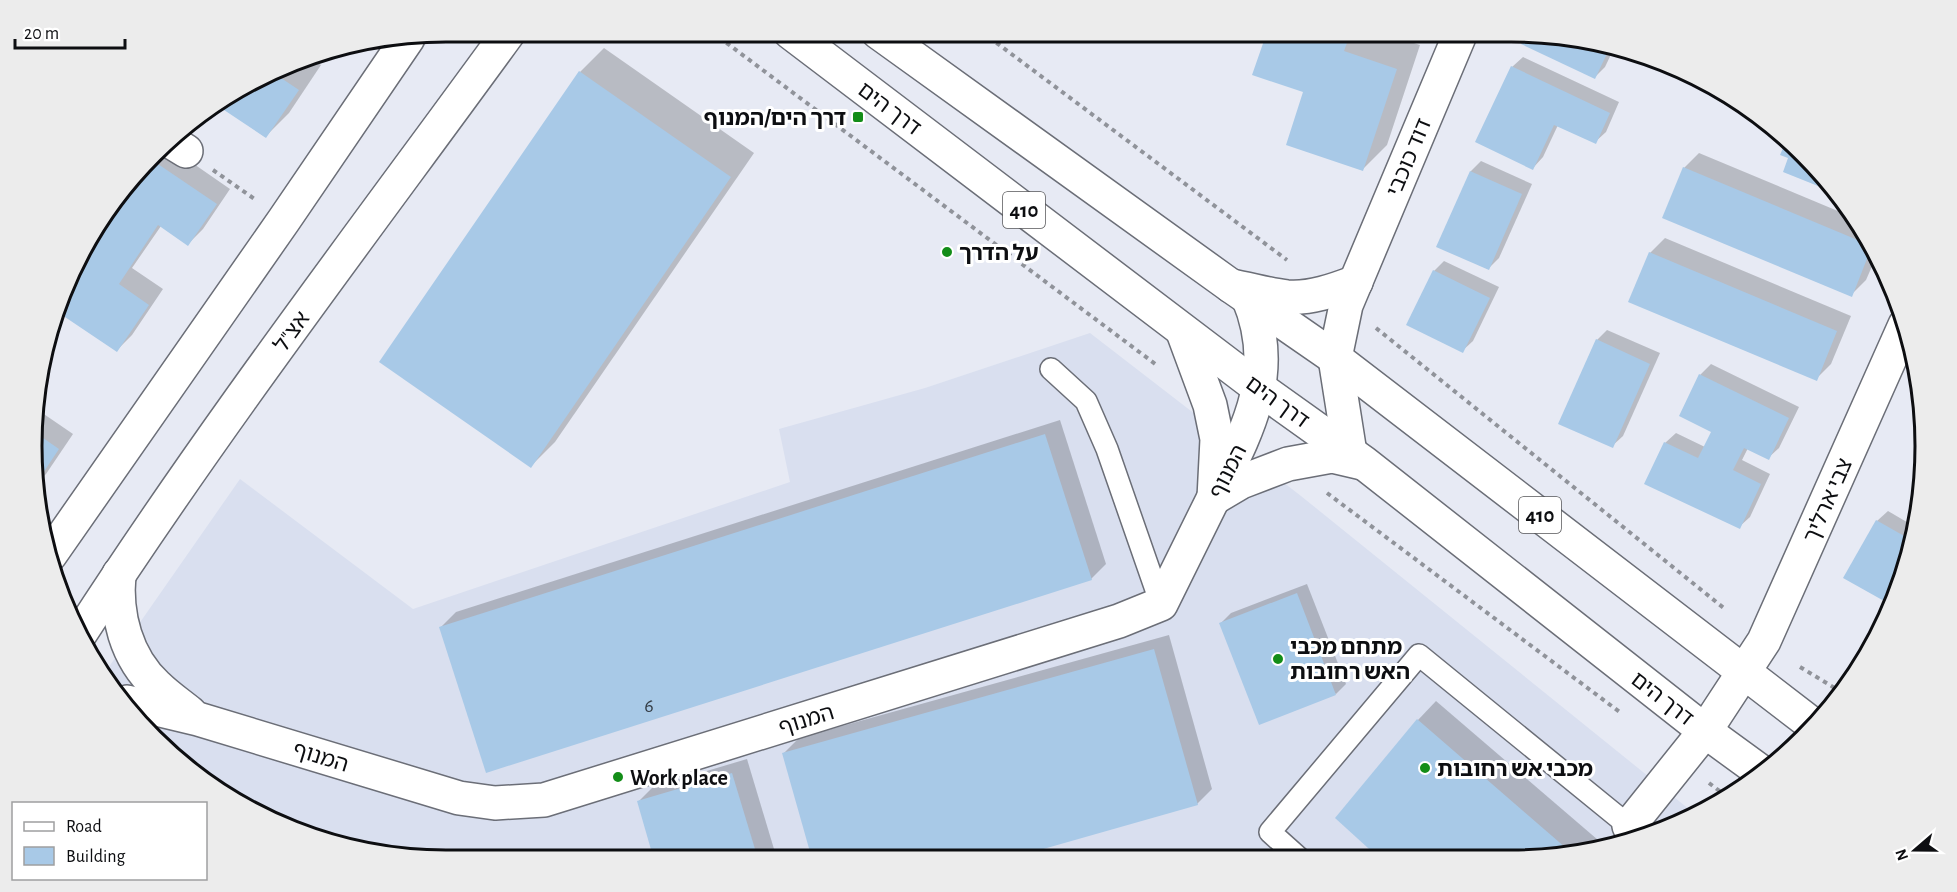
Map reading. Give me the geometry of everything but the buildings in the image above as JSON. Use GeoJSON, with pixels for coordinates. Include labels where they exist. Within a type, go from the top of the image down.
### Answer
{"type":"FeatureCollection","features":[{"type":"Feature","properties":{"kind":"main road","name":"אצ\"ל"},"geometry":{"type":"LineString","coordinates":[[85,627],[219,431],[502,42]]}},
{"type":"Feature","properties":{"kind":"main road","name":"דרך הים"},"geometry":{"type":"LineString","coordinates":[[802,42],[1259,388],[1357,458],[1705,731],[1756,768]]}},
{"type":"Feature","properties":{"kind":"main road","name":"410"},"geometry":{"type":"LineString","coordinates":[[892,42],[1335,358],[1807,721]]}},
{"type":"Feature","properties":{"kind":"main road","name":"דוד כוכבי"},"geometry":{"type":"LineString","coordinates":[[1357,458],[1335,358],[1344,293],[1457,42]]}},
{"type":"Feature","properties":{"kind":"main road"},"geometry":{"type":"LineString","coordinates":[[55,548],[404,44]]}},
{"type":"Feature","properties":{"kind":"main road"},"geometry":{"type":"LineString","coordinates":[[1239,291],[1287,297],[1344,293]]}},
{"type":"Feature","properties":{"kind":"main road","name":"המנוף"},"geometry":{"type":"LineString","coordinates":[[135,704],[198,719],[459,798],[495,803],[544,800],[1119,621],[1161,604],[1247,433],[1259,388],[1262,357],[1256,317],[1239,291]]}},
{"type":"Feature","properties":{"kind":"main road"},"geometry":{"type":"LineString","coordinates":[[1183,331],[1210,405],[1217,439],[1214,498]]}},
{"type":"Feature","properties":{"kind":"main road","name":"צבי ארליך"},"geometry":{"type":"LineString","coordinates":[[1629,826],[1705,731],[1764,641],[1900,337]]}},
{"type":"Feature","properties":{"kind":"main road"},"geometry":{"type":"LineString","coordinates":[[1214,498],[1260,473],[1288,464],[1332,456],[1357,458]]}},
{"type":"Feature","properties":{"kind":"main road"},"geometry":{"type":"LineString","coordinates":[[119,574],[116,597],[122,627],[132,657],[155,685],[198,719]]}},
{"type":"Feature","properties":{"kind":"lane"},"geometry":{"type":"LineString","coordinates":[[1051,369],[1086,400],[1107,449],[1161,604]]}},
{"type":"Feature","properties":{"kind":"lane"},"geometry":{"type":"LineString","coordinates":[[1290,850],[1269,832],[1419,655],[1629,826]]}},
{"type":"Feature","properties":{"kind":"path"},"geometry":{"type":"LineString","coordinates":[[996,42],[1344,293],[1764,641],[1791,662],[1835,688]]}},
{"type":"Feature","properties":{"kind":"path"},"geometry":{"type":"LineString","coordinates":[[177,145],[284,220]]}},
{"type":"Feature","properties":{"kind":"shaded area"},"geometry":{"type":"Polygon","coordinates":[[[1090,333],[1301,496],[1688,809],[1641,829],[1616,836],[1564,847],[1511,850],[446,850],[393,847],[316,829],[244,796],[200,767],[160,732],[125,692],[108,668],[240,479],[413,609],[790,482],[779,429],[925,388],[1090,333]]]}},
{"type":"Feature","properties":{"kind":"place","name":"דרך הים/המנוף"},"geometry":{"type":"Point","coordinates":[858,117]}},
{"type":"Feature","properties":{"kind":"place","name":"על הדרך"},"geometry":{"type":"Point","coordinates":[947,252]}},
{"type":"Feature","properties":{"kind":"place","name":"מתחם מכבי האש רחובות"},"geometry":{"type":"Point","coordinates":[1278,659]}},
{"type":"Feature","properties":{"kind":"place","name":"מכבי אש רחובות"},"geometry":{"type":"Point","coordinates":[1425,768]}},
{"type":"Feature","properties":{"kind":"place","name":"Work place"},"geometry":{"type":"Point","coordinates":[618,777]}}]}
